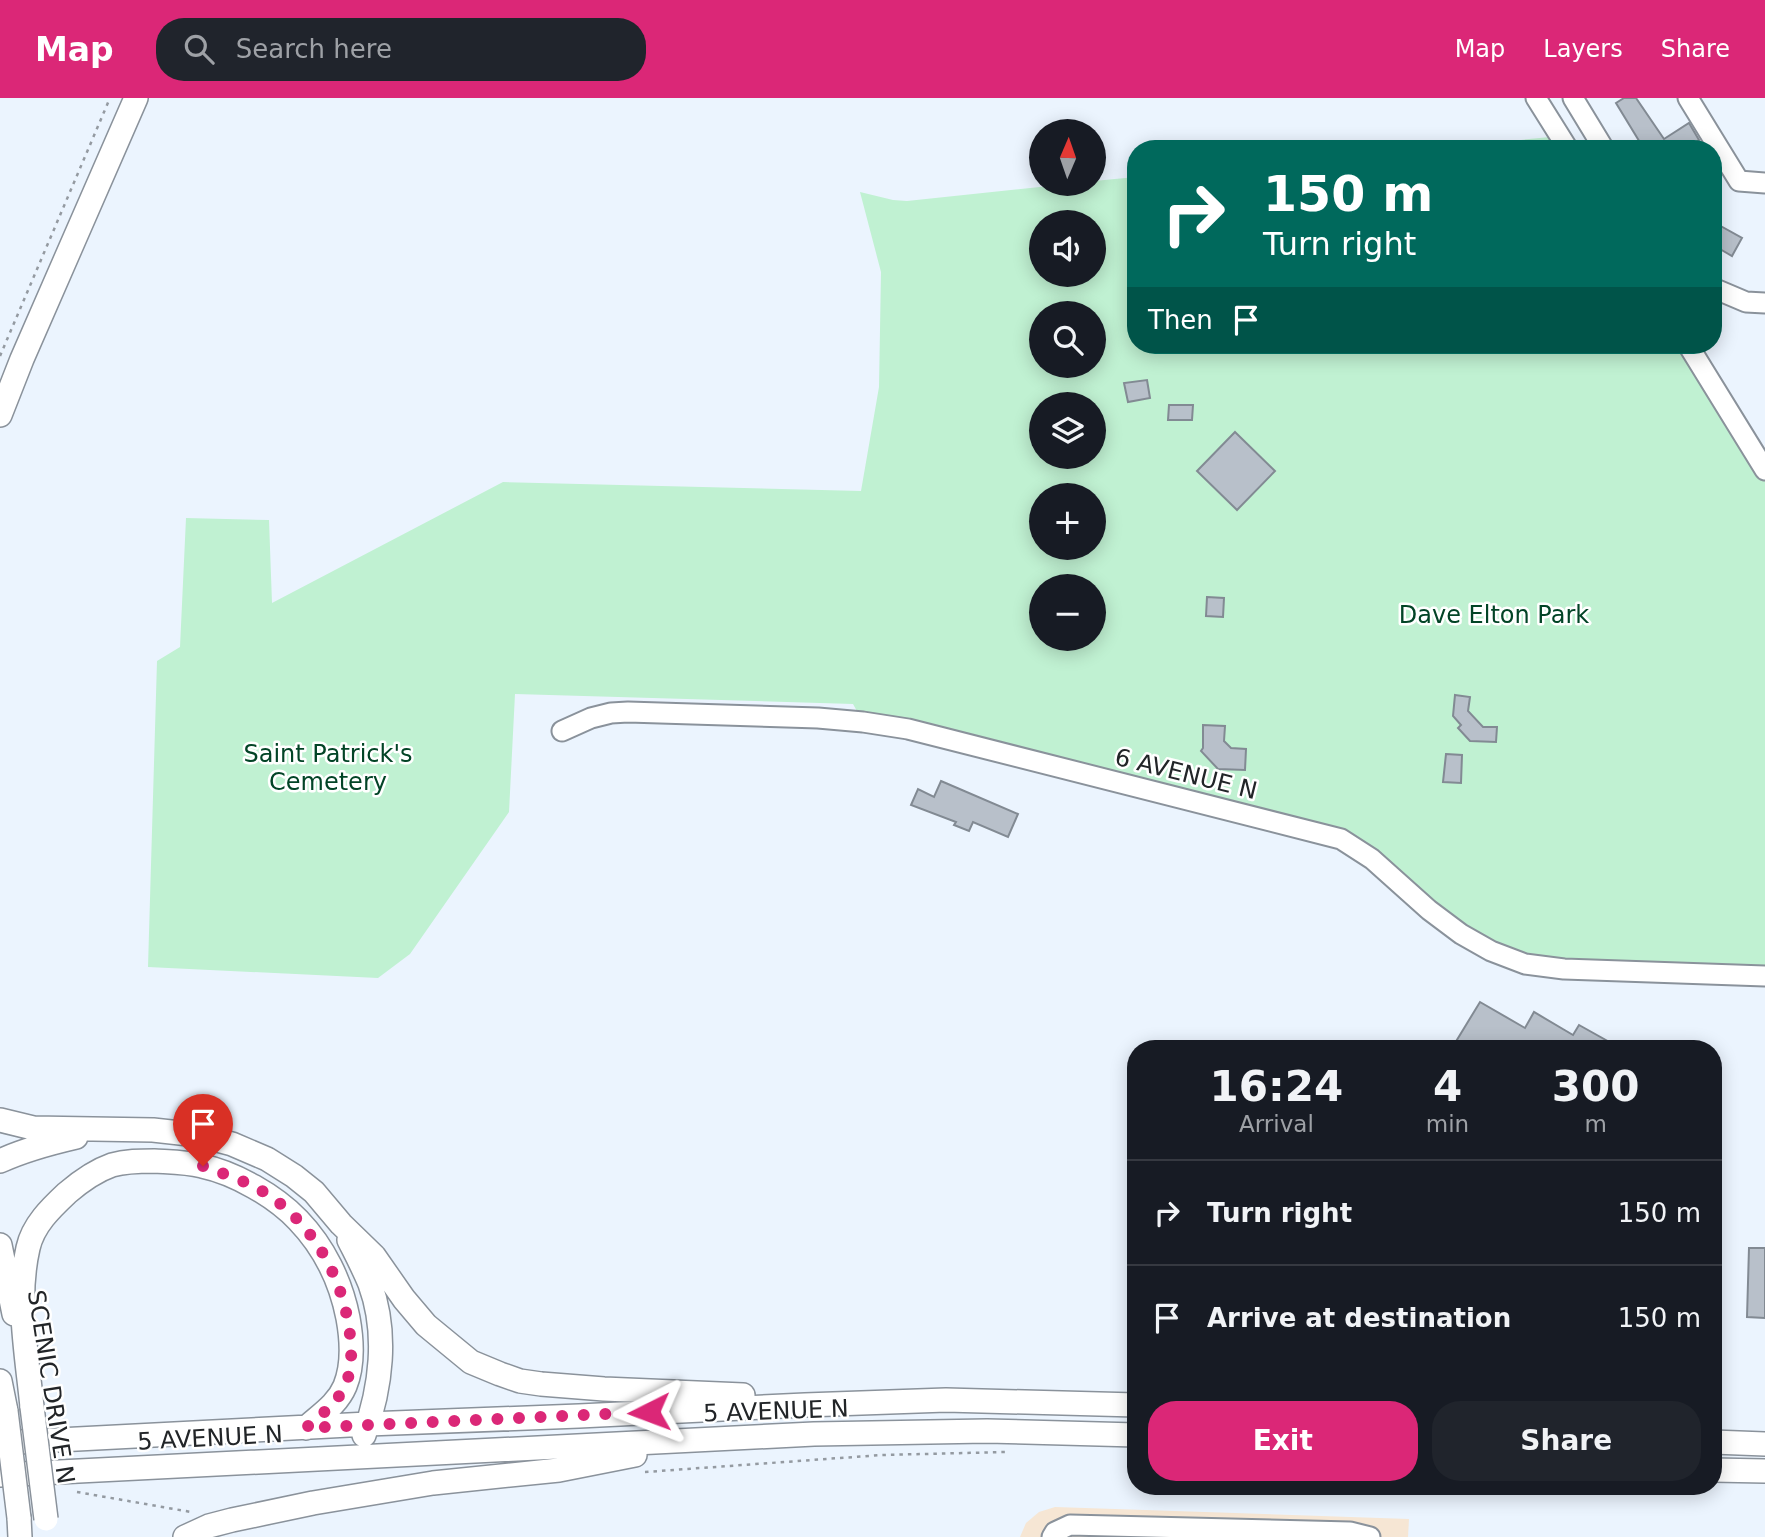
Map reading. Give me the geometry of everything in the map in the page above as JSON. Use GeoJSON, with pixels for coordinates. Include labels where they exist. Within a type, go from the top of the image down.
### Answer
{"type":"FeatureCollection","features":[{"type":"Feature","properties":{"kind":"main road"},"geometry":{"type":"LineString","coordinates":[[0,415],[136,98]]}},
{"type":"Feature","properties":{"kind":"main road"},"geometry":{"type":"LineString","coordinates":[[0,1120],[33,1128],[152,1130],[198,1135],[232,1144],[267,1159],[294,1175],[314,1192],[341,1224],[374,1256],[426,1325],[471,1362],[500,1374],[541,1384],[734,1393],[805,1405]]}},
{"type":"Feature","properties":{"kind":"main road"},"geometry":{"type":"LineString","coordinates":[[0,1161],[47,1144],[113,1129]]}},
{"type":"Feature","properties":{"kind":"main road"},"geometry":{"type":"LineString","coordinates":[[32,1407],[22,1305],[28,1246],[37,1225],[56,1203],[83,1179],[111,1166],[136,1161],[167,1161],[203,1166],[236,1178],[267,1194],[298,1220],[318,1245],[332,1270],[344,1300],[350,1333],[351,1364],[345,1387],[331,1408],[306,1428]]}},
{"type":"Feature","properties":{"kind":"main road"},"geometry":{"type":"LineString","coordinates":[[341,1224],[371,1286],[381,1338],[376,1393],[356,1457]]}},
{"type":"Feature","properties":{"kind":"main road","name":"SCENIC DRIVE N"},"geometry":{"type":"LineString","coordinates":[[0,1245],[32,1407],[46,1528]]}},
{"type":"Feature","properties":{"kind":"main road","name":"SCENIC DRIVE N"},"geometry":{"type":"LineString","coordinates":[[0,1381],[20,1527]]}},
{"type":"Feature","properties":{"kind":"main road","name":"5 AVENUE N"},"geometry":{"type":"LineString","coordinates":[[0,1443],[368,1424],[946,1400],[1127,1405]]}},
{"type":"Feature","properties":{"kind":"main road","name":"5 AVENUE N"},"geometry":{"type":"LineString","coordinates":[[0,1475],[814,1434],[987,1431],[1127,1435]]}},
{"type":"Feature","properties":{"kind":"main road"},"geometry":{"type":"LineString","coordinates":[[185,1537],[209,1526],[313,1503],[433,1483],[559,1470],[715,1439]]}},
{"type":"Feature","properties":{"kind":"main road"},"geometry":{"type":"LineString","coordinates":[[1722,1442],[1765,1444]]}},
{"type":"Feature","properties":{"kind":"main road"},"geometry":{"type":"LineString","coordinates":[[1722,1470],[1765,1471]]}},
{"type":"Feature","properties":{"kind":"street"},"geometry":{"type":"LineString","coordinates":[[1536,98],[1562,140]]}},
{"type":"Feature","properties":{"kind":"street"},"geometry":{"type":"LineString","coordinates":[[1573,98],[1599,140]]}},
{"type":"Feature","properties":{"kind":"street"},"geometry":{"type":"LineString","coordinates":[[1688,98],[1713,140]]}},
{"type":"Feature","properties":{"kind":"street"},"geometry":{"type":"LineString","coordinates":[[1722,154],[1738,181],[1765,183]]}},
{"type":"Feature","properties":{"kind":"street"},"geometry":{"type":"LineString","coordinates":[[1722,292],[1746,302],[1765,303]]}},
{"type":"Feature","properties":{"kind":"street"},"geometry":{"type":"LineString","coordinates":[[1694,354],[1765,470]]}},
{"type":"Feature","properties":{"kind":"street","name":"6 AVENUE N"},"geometry":{"type":"LineString","coordinates":[[562,731],[601,715],[639,711],[818,718],[908,729],[1341,839],[1372,859],[1429,910],[1461,934],[1491,951],[1525,964],[1564,969],[1765,976]]}},
{"type":"Feature","properties":{"kind":"street"},"geometry":{"type":"LineString","coordinates":[[1052,1537],[1055,1532],[1070,1525],[1350,1532],[1370,1537]]}},
{"type":"Feature","properties":{"kind":"path"},"geometry":{"type":"LineString","coordinates":[[0,356],[110,98]]}},
{"type":"Feature","properties":{"kind":"shaded area"},"geometry":{"type":"Polygon","coordinates":[[[1055,1507],[1409,1519],[1408,1537],[1020,1537],[1026,1523],[1039,1512],[1055,1507]]]}},
{"type":"Feature","properties":{"kind":"green space"},"geometry":{"type":"Polygon","coordinates":[[[1560,136],[1562,140],[1520,140],[1560,136]]]}},
{"type":"Feature","properties":{"kind":"green space","name":"Dave Elton Park"},"geometry":{"type":"Polygon","coordinates":[[[1127,178],[1127,354],[1694,354],[1765,470],[1765,976],[1564,969],[1491,951],[1341,839],[863,722],[853,704],[515,694],[509,812],[410,954],[378,978],[148,967],[157,661],[180,647],[186,518],[269,520],[272,603],[503,482],[861,491],[879,387],[881,272],[860,192],[907,201],[1029,188],[1029,196],[1106,196],[1106,180],[1127,178]]]}},
{"type":"Feature","properties":{"kind":"building"},"geometry":{"type":"Polygon","coordinates":[[[1624,98],[1636,98],[1664,139],[1689,123],[1699,140],[1639,140],[1616,103],[1624,98]]]}},
{"type":"Feature","properties":{"kind":"building"},"geometry":{"type":"Polygon","coordinates":[[[1722,227],[1742,238],[1732,256],[1722,250],[1722,227]]]}},
{"type":"Feature","properties":{"kind":"building"},"geometry":{"type":"Polygon","coordinates":[[[1147,380],[1150,398],[1128,402],[1124,383],[1147,380]]]}},
{"type":"Feature","properties":{"kind":"building"},"geometry":{"type":"Polygon","coordinates":[[[1169,405],[1193,405],[1192,420],[1168,420],[1169,405]]]}},
{"type":"Feature","properties":{"kind":"building"},"geometry":{"type":"Polygon","coordinates":[[[1235,432],[1275,471],[1237,510],[1197,471],[1235,432]]]}},
{"type":"Feature","properties":{"kind":"building"},"geometry":{"type":"Polygon","coordinates":[[[1207,597],[1224,598],[1223,617],[1206,616],[1207,597]]]}},
{"type":"Feature","properties":{"kind":"building"},"geometry":{"type":"Polygon","coordinates":[[[1455,695],[1470,697],[1468,711],[1483,727],[1497,727],[1496,742],[1470,741],[1458,728],[1461,725],[1453,716],[1455,695]]]}},
{"type":"Feature","properties":{"kind":"building"},"geometry":{"type":"Polygon","coordinates":[[[1203,725],[1225,726],[1224,741],[1231,748],[1246,749],[1245,770],[1218,769],[1201,751],[1203,725]]]}},
{"type":"Feature","properties":{"kind":"building"},"geometry":{"type":"Polygon","coordinates":[[[1446,754],[1462,755],[1461,783],[1443,782],[1446,754]]]}},
{"type":"Feature","properties":{"kind":"building"},"geometry":{"type":"Polygon","coordinates":[[[941,781],[1018,814],[1008,837],[973,822],[969,831],[954,825],[956,822],[911,805],[918,789],[934,797],[941,781]]]}},
{"type":"Feature","properties":{"kind":"building"},"geometry":{"type":"Polygon","coordinates":[[[1480,1002],[1525,1028],[1534,1012],[1573,1035],[1579,1025],[1606,1040],[1457,1040],[1480,1002]]]}},
{"type":"Feature","properties":{"kind":"building"},"geometry":{"type":"Polygon","coordinates":[[[1749,1248],[1765,1248],[1765,1318],[1747,1317],[1749,1248]]]}},
{"type":"Feature","properties":{"kind":"route"},"geometry":{"type":"LineString","coordinates":[[203,1166],[236,1178],[267,1194],[298,1220],[318,1245],[344,1300],[350,1333],[351,1364],[345,1387],[331,1408],[306,1428],[649,1412]]}},
{"type":"Feature","properties":{"kind":"park label","name":"Saint Patrick's Cemetery"},"geometry":{"type":"Point","coordinates":[328,768]}}]}
